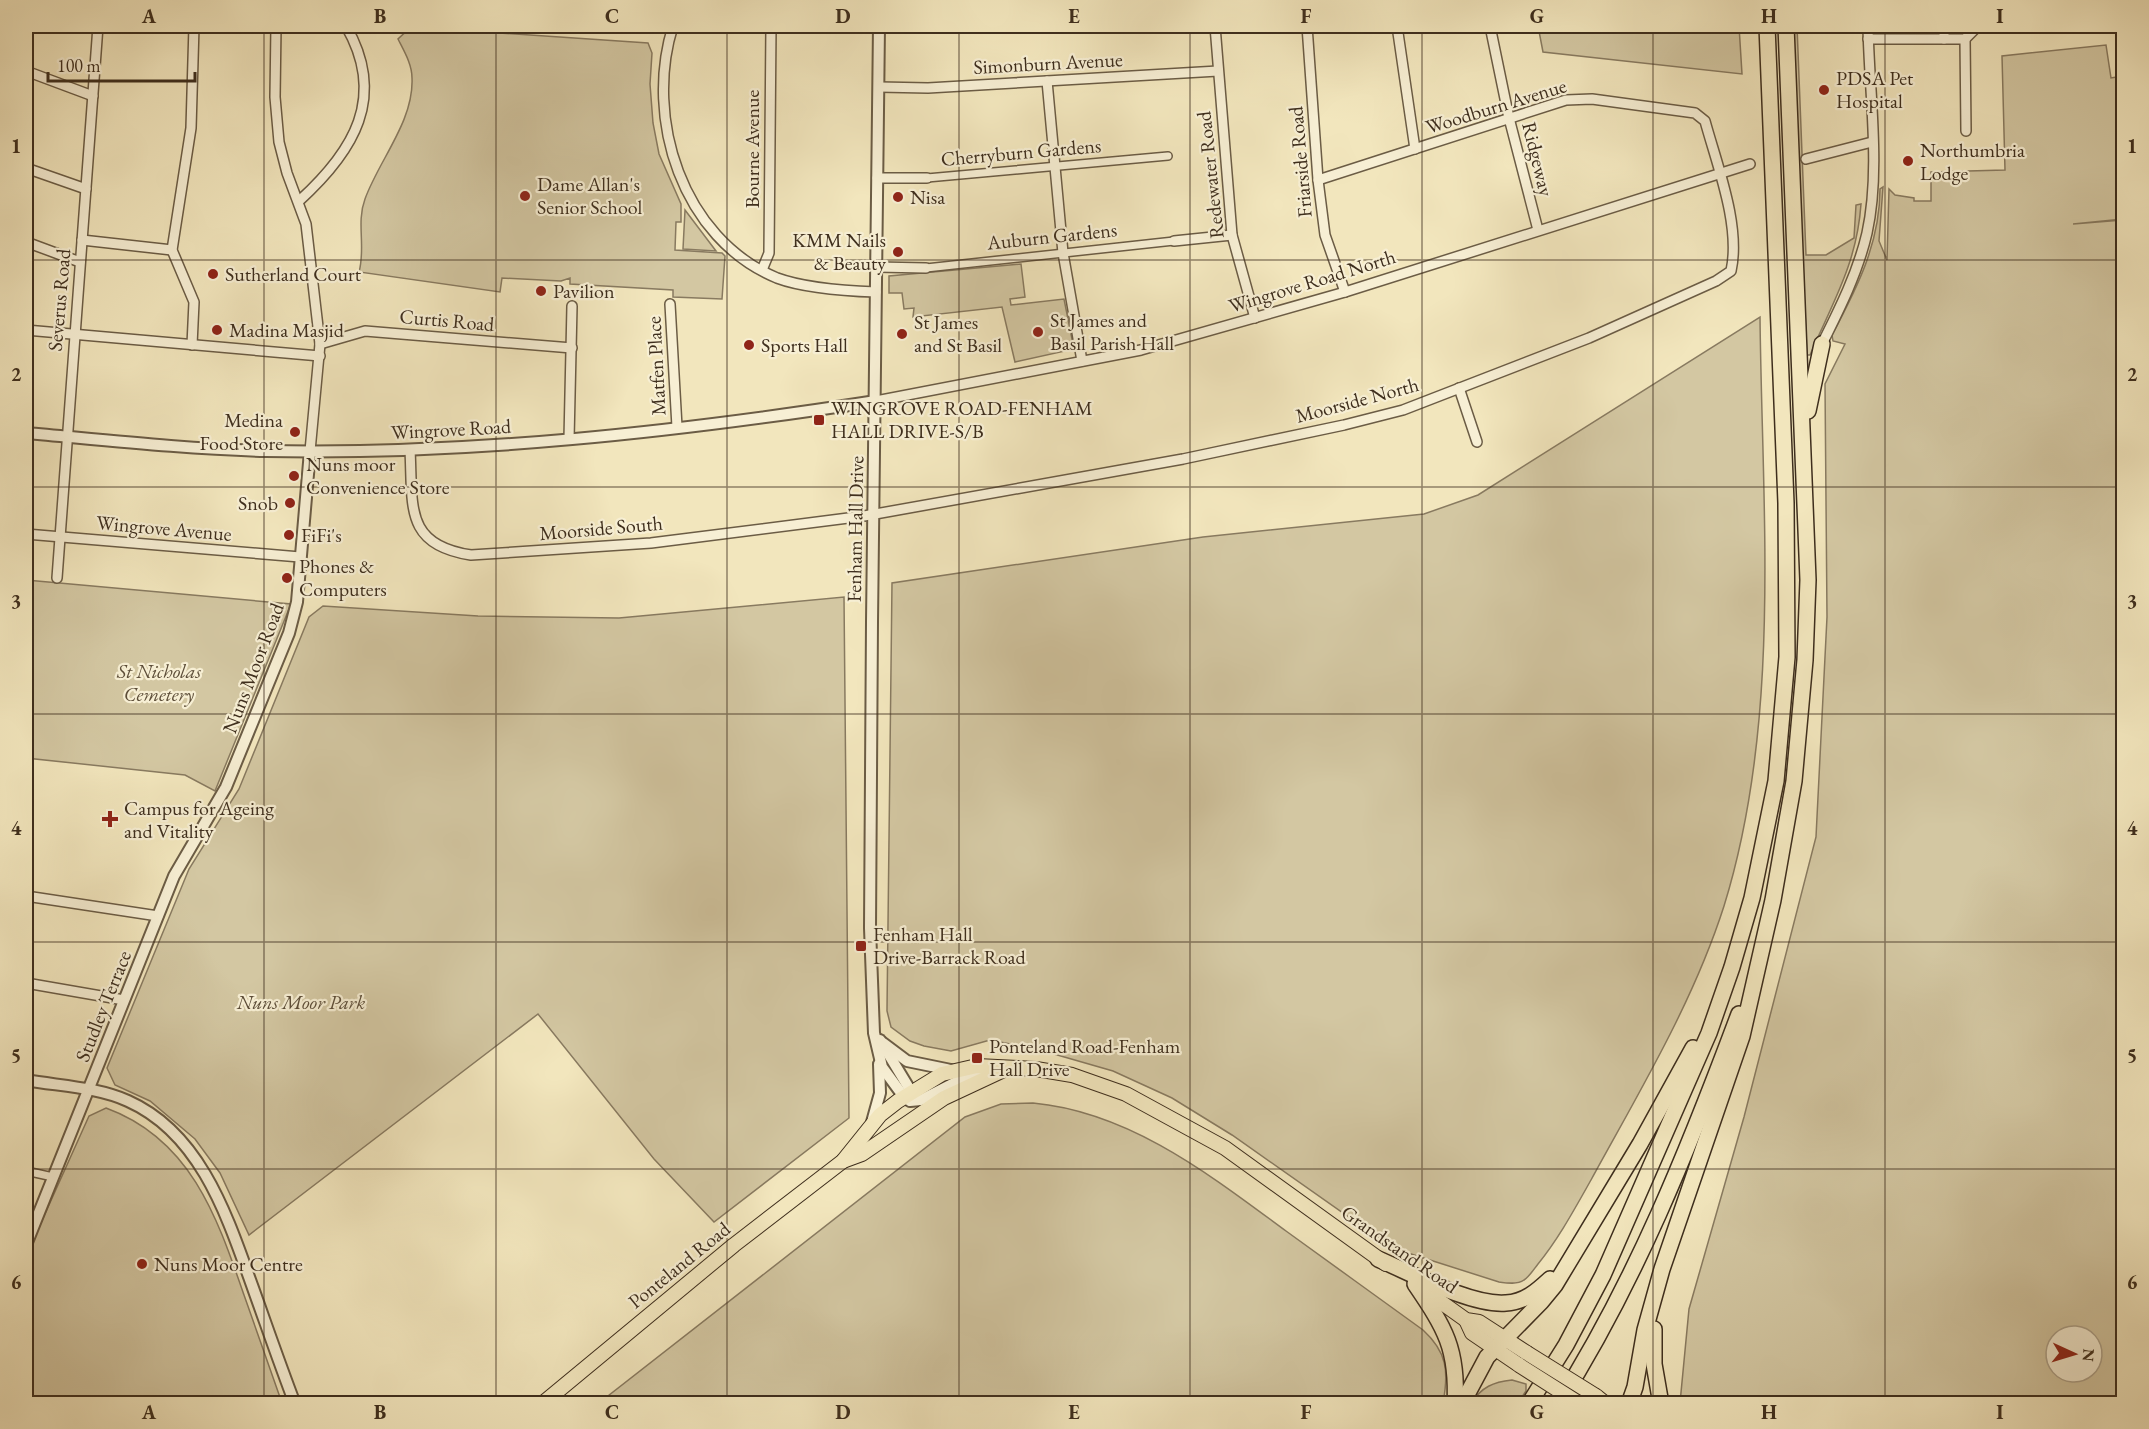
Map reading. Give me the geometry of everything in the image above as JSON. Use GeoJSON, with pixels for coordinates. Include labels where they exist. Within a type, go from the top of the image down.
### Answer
{"type":"FeatureCollection","features":[{"type":"Feature","properties":{"kind":"highway"},"geometry":{"type":"LineString","coordinates":[[1529,1404],[1566,1345],[1603,1275],[1692,1074],[1732,967],[1752,898],[1776,781],[1787,657],[1786,491],[1767,26]]}},
{"type":"Feature","properties":{"kind":"highway"},"geometry":{"type":"LineString","coordinates":[[1629,1404],[1635,1388],[1645,1330],[1662,1269],[1742,1036],[1773,900],[1794,781],[1805,660],[1808,580],[1786,26]]}},
{"type":"Feature","properties":{"kind":"highway"},"geometry":{"type":"LineString","coordinates":[[1803,434],[1822,344]]}},
{"type":"Feature","properties":{"kind":"highway"},"geometry":{"type":"LineString","coordinates":[[1462,1404],[1480,1368],[1499,1343],[1541,1302],[1572,1258],[1682,1068],[1732,967]]}},
{"type":"Feature","properties":{"kind":"highway"},"geometry":{"type":"LineString","coordinates":[[1558,1404],[1589,1355],[1624,1288],[1705,1105],[1755,972]]}},
{"type":"Feature","properties":{"kind":"highway"},"geometry":{"type":"LineString","coordinates":[[1378,1259],[1453,1291],[1490,1302],[1506,1303],[1522,1299],[1537,1291],[1572,1258]]}},
{"type":"Feature","properties":{"kind":"highway"},"geometry":{"type":"LineString","coordinates":[[1661,1404],[1653,1342],[1662,1269]]}},
{"type":"Feature","properties":{"kind":"highway"},"geometry":{"type":"LineString","coordinates":[[1415,1284],[1440,1322],[1450,1344],[1455,1369],[1455,1404]]}},
{"type":"Feature","properties":{"kind":"main road","name":"Ponteland Road"},"geometry":{"type":"LineString","coordinates":[[542,1404],[734,1245],[843,1161],[869,1127],[910,1096],[952,1071],[977,1066],[1002,1071]]}},
{"type":"Feature","properties":{"kind":"main road","name":"Grandstand Road"},"geometry":{"type":"LineString","coordinates":[[1002,1071],[1036,1069],[1072,1075],[1126,1094],[1225,1148],[1466,1320],[1479,1322],[1519,1365],[1580,1404]]}},
{"type":"Feature","properties":{"kind":"main road","name":"Ponteland Road"},"geometry":{"type":"LineString","coordinates":[[843,1161],[862,1154],[944,1098],[1002,1071]]}},
{"type":"Feature","properties":{"kind":"main road","name":"Grandstand Road"},"geometry":{"type":"LineString","coordinates":[[1499,1343],[1527,1353],[1601,1400]]}},
{"type":"Feature","properties":{"kind":"street","name":"Severus Road"},"geometry":{"type":"LineString","coordinates":[[57,578],[98,26]]}},
{"type":"Feature","properties":{"kind":"street"},"geometry":{"type":"LineString","coordinates":[[192,345],[194,302],[172,250],[191,128],[194,26]]}},
{"type":"Feature","properties":{"kind":"street","name":"Nuns Moor Road"},"geometry":{"type":"LineString","coordinates":[[226,787],[289,633],[297,602],[320,356],[306,224],[287,173],[279,142],[275,97],[276,26]]}},
{"type":"Feature","properties":{"kind":"street"},"geometry":{"type":"LineString","coordinates":[[299,201],[345,148],[365,104],[363,64],[346,26]]}},
{"type":"Feature","properties":{"kind":"street"},"geometry":{"type":"LineString","coordinates":[[673,26],[665,56],[663,90],[667,130],[677,171],[709,225],[731,249],[762,270],[790,281],[840,290],[876,292]]}},
{"type":"Feature","properties":{"kind":"street","name":"Bourne Avenue"},"geometry":{"type":"LineString","coordinates":[[762,270],[769,253],[771,26]]}},
{"type":"Feature","properties":{"kind":"street","name":"Fenham Hall Drive"},"geometry":{"type":"LineString","coordinates":[[879,26],[870,938],[878,1058],[910,1096]]}},
{"type":"Feature","properties":{"kind":"street","name":"Redewater Road"},"geometry":{"type":"LineString","coordinates":[[1215,26],[1232,235],[1255,318]]}},
{"type":"Feature","properties":{"kind":"street","name":"Friarside Road"},"geometry":{"type":"LineString","coordinates":[[1307,26],[1318,180],[1325,235],[1345,292]]}},
{"type":"Feature","properties":{"kind":"street"},"geometry":{"type":"LineString","coordinates":[[1397,26],[1415,149]]}},
{"type":"Feature","properties":{"kind":"street","name":"Ridgeway"},"geometry":{"type":"LineString","coordinates":[[1490,26],[1509,118],[1538,230]]}},
{"type":"Feature","properties":{"kind":"street"},"geometry":{"type":"LineString","coordinates":[[1822,344],[1849,290],[1867,234],[1873,181],[1868,26]]}},
{"type":"Feature","properties":{"kind":"street"},"geometry":{"type":"LineString","coordinates":[[1944,26],[1944,39]]}},
{"type":"Feature","properties":{"kind":"street"},"geometry":{"type":"LineString","coordinates":[[1868,39],[1965,39],[1978,26]]}},
{"type":"Feature","properties":{"kind":"street"},"geometry":{"type":"LineString","coordinates":[[1965,39],[1966,131]]}},
{"type":"Feature","properties":{"kind":"street"},"geometry":{"type":"LineString","coordinates":[[26,71],[93,96]]}},
{"type":"Feature","properties":{"kind":"street","name":"Simonburn Avenue"},"geometry":{"type":"LineString","coordinates":[[879,87],[928,88],[1218,71]]}},
{"type":"Feature","properties":{"kind":"street"},"geometry":{"type":"LineString","coordinates":[[1047,81],[1063,253],[1082,362]]}},
{"type":"Feature","properties":{"kind":"street","name":"Woodburn Avenue"},"geometry":{"type":"LineString","coordinates":[[1318,180],[1566,100],[1592,99],[1695,113],[1704,121],[1719,173]]}},
{"type":"Feature","properties":{"kind":"street"},"geometry":{"type":"LineString","coordinates":[[1806,159],[1872,141]]}},
{"type":"Feature","properties":{"kind":"street","name":"Cherryburn Gardens"},"geometry":{"type":"LineString","coordinates":[[877,178],[927,178],[1168,156]]}},
{"type":"Feature","properties":{"kind":"street","name":"Wingrove Road North"},"geometry":{"type":"LineString","coordinates":[[876,401],[1141,350],[1345,292],[1750,164]]}},
{"type":"Feature","properties":{"kind":"street"},"geometry":{"type":"LineString","coordinates":[[26,168],[86,189]]}},
{"type":"Feature","properties":{"kind":"street","name":"Moorside North"},"geometry":{"type":"LineString","coordinates":[[873,514],[1218,452],[1402,410],[1589,338],[1716,281],[1731,271],[1734,256],[1726,195],[1719,173]]}},
{"type":"Feature","properties":{"kind":"street","name":"Auburn Gardens"},"geometry":{"type":"LineString","coordinates":[[877,267],[926,268],[1232,235]]}},
{"type":"Feature","properties":{"kind":"street"},"geometry":{"type":"LineString","coordinates":[[82,240],[172,250]]}},
{"type":"Feature","properties":{"kind":"street"},"geometry":{"type":"LineString","coordinates":[[26,242],[80,262]]}},
{"type":"Feature","properties":{"kind":"street","name":"Matfen Place"},"geometry":{"type":"LineString","coordinates":[[670,304],[677,427]]}},
{"type":"Feature","properties":{"kind":"street"},"geometry":{"type":"LineString","coordinates":[[569,439],[572,306]]}},
{"type":"Feature","properties":{"kind":"street"},"geometry":{"type":"LineString","coordinates":[[26,330],[320,356]]}},
{"type":"Feature","properties":{"kind":"street","name":"Curtis Road"},"geometry":{"type":"LineString","coordinates":[[320,344],[365,331],[572,348]]}},
{"type":"Feature","properties":{"kind":"street"},"geometry":{"type":"LineString","coordinates":[[1459,388],[1478,442]]}},
{"type":"Feature","properties":{"kind":"street","name":"Wingrove Road"},"geometry":{"type":"LineString","coordinates":[[26,433],[263,451],[410,450],[505,446],[677,427],[876,401]]}},
{"type":"Feature","properties":{"kind":"street","name":"Moorside South"},"geometry":{"type":"LineString","coordinates":[[410,450],[414,518],[427,538],[446,551],[471,555],[651,543],[873,514]]}},
{"type":"Feature","properties":{"kind":"street","name":"Wingrove Avenue"},"geometry":{"type":"LineString","coordinates":[[26,534],[300,557]]}},
{"type":"Feature","properties":{"kind":"street","name":"Studley Terrace"},"geometry":{"type":"LineString","coordinates":[[26,1245],[174,876],[226,787]]}},
{"type":"Feature","properties":{"kind":"street"},"geometry":{"type":"LineString","coordinates":[[26,896],[158,916]]}},
{"type":"Feature","properties":{"kind":"street"},"geometry":{"type":"LineString","coordinates":[[26,982],[124,1000]]}},
{"type":"Feature","properties":{"kind":"street"},"geometry":{"type":"LineString","coordinates":[[876,1036],[907,1060],[952,1071]]}},
{"type":"Feature","properties":{"kind":"street","name":"Fenham Hall Drive"},"geometry":{"type":"LineString","coordinates":[[876,1036],[910,1096]]}},
{"type":"Feature","properties":{"kind":"street"},"geometry":{"type":"LineString","coordinates":[[869,1127],[879,1099],[878,1058]]}},
{"type":"Feature","properties":{"kind":"street"},"geometry":{"type":"LineString","coordinates":[[912,1118],[910,1096],[968,1077],[1002,1071]]}},
{"type":"Feature","properties":{"kind":"street"},"geometry":{"type":"LineString","coordinates":[[26,1080],[89,1090],[126,1100],[149,1114],[185,1147],[201,1168],[228,1218],[295,1404]]}},
{"type":"Feature","properties":{"kind":"street"},"geometry":{"type":"LineString","coordinates":[[26,1172],[53,1177]]}},
{"type":"Feature","properties":{"kind":"green space"},"geometry":{"type":"Polygon","coordinates":[[[1538,26],[1739,26],[1742,74],[1543,52],[1538,26]]]}},
{"type":"Feature","properties":{"kind":"green space"},"geometry":{"type":"Polygon","coordinates":[[[1792,26],[1797,26],[1806,255],[1826,255],[1854,238],[1856,205],[1861,204],[1855,245],[1843,282],[1810,355],[1807,355],[1792,26]]]}},
{"type":"Feature","properties":{"kind":"green space","name":"Dame Allan's Senior School"},"geometry":{"type":"Polygon","coordinates":[[[411,27],[648,43],[652,53],[650,84],[653,123],[659,154],[681,204],[681,222],[676,222],[675,250],[722,253],[725,256],[722,299],[673,297],[673,290],[570,284],[570,278],[561,281],[502,278],[500,292],[359,272],[362,253],[362,208],[371,184],[402,125],[411,94],[411,68],[398,39],[411,27]]]}},
{"type":"Feature","properties":{"kind":"green space"},"geometry":{"type":"Polygon","coordinates":[[[2106,45],[2111,78],[2123,76],[2123,219],[2073,224],[2123,220],[2123,1403],[1680,1403],[1689,1309],[1744,1117],[1816,837],[1827,617],[1825,384],[1845,344],[1833,341],[1832,335],[1858,282],[1871,247],[1879,209],[1880,189],[1883,187],[1879,241],[1887,260],[1889,189],[1895,195],[1914,198],[1914,201],[1931,201],[1931,172],[2005,170],[2002,56],[2106,45]]]}},
{"type":"Feature","properties":{"kind":"green space"},"geometry":{"type":"Polygon","coordinates":[[[685,210],[716,251],[683,249],[685,210]]]}},
{"type":"Feature","properties":{"kind":"green space"},"geometry":{"type":"Polygon","coordinates":[[[1021,264],[1025,297],[1010,299],[1011,305],[1064,299],[1074,349],[1015,362],[1002,307],[913,317],[914,308],[904,309],[902,293],[889,293],[889,276],[1021,264]]]}},
{"type":"Feature","properties":{"kind":"green space"},"geometry":{"type":"Polygon","coordinates":[[[1760,317],[1765,539],[1764,614],[1761,689],[1754,762],[1742,835],[1724,906],[1681,1012],[1572,1213],[1553,1244],[1526,1279],[1515,1283],[1499,1282],[1408,1253],[1373,1234],[1232,1135],[1172,1098],[1113,1071],[1040,1050],[990,1040],[951,1051],[924,1046],[910,1041],[891,1027],[887,1011],[892,583],[1203,537],[1424,514],[1478,495],[1760,317]]]}},
{"type":"Feature","properties":{"kind":"green space","name":"St Nicholas Cemetery"},"geometry":{"type":"Polygon","coordinates":[[[26,580],[291,604],[215,791],[185,775],[26,758],[26,580]]]}},
{"type":"Feature","properties":{"kind":"green space","name":"Nuns Moor Park"},"geometry":{"type":"Polygon","coordinates":[[[844,597],[849,1118],[714,1222],[654,1159],[538,1014],[249,1235],[220,1173],[195,1139],[150,1101],[115,1085],[107,1068],[189,869],[239,789],[309,617],[323,606],[478,616],[619,618],[844,597]]]}},
{"type":"Feature","properties":{"kind":"green space"},"geometry":{"type":"Polygon","coordinates":[[[1033,1103],[1069,1109],[1103,1119],[1167,1149],[1228,1189],[1423,1330],[1437,1346],[1444,1363],[1446,1381],[1443,1403],[599,1403],[965,1117],[1001,1104],[1033,1103]]]}},
{"type":"Feature","properties":{"kind":"green space"},"geometry":{"type":"Polygon","coordinates":[[[106,1108],[135,1122],[160,1139],[180,1160],[197,1184],[223,1237],[282,1403],[26,1403],[26,1256],[89,1116],[106,1108]]]}},
{"type":"Feature","properties":{"kind":"green space"},"geometry":{"type":"Polygon","coordinates":[[[1512,1380],[1526,1384],[1526,1391],[1518,1403],[1471,1403],[1488,1386],[1512,1380]]]}},
{"type":"Feature","properties":{"kind":"place","name":"PDSA Pet Hospital"},"geometry":{"type":"Point","coordinates":[1824,90]}},
{"type":"Feature","properties":{"kind":"place","name":"Northumbria Lodge"},"geometry":{"type":"Point","coordinates":[1908,161]}},
{"type":"Feature","properties":{"kind":"place","name":"Dame Allan's Senior School"},"geometry":{"type":"Point","coordinates":[525,196]}},
{"type":"Feature","properties":{"kind":"place","name":"Nisa"},"geometry":{"type":"Point","coordinates":[898,197]}},
{"type":"Feature","properties":{"kind":"place","name":"KMM Nails & Beauty"},"geometry":{"type":"Point","coordinates":[898,252]}},
{"type":"Feature","properties":{"kind":"place","name":"Sutherland Court"},"geometry":{"type":"Point","coordinates":[213,274]}},
{"type":"Feature","properties":{"kind":"place","name":"Pavilion"},"geometry":{"type":"Point","coordinates":[541,291]}},
{"type":"Feature","properties":{"kind":"place","name":"Madina Masjid"},"geometry":{"type":"Point","coordinates":[217,330]}},
{"type":"Feature","properties":{"kind":"place","name":"St James and Basil Parish Hall"},"geometry":{"type":"Point","coordinates":[1038,332]}},
{"type":"Feature","properties":{"kind":"place","name":"St James and St Basil"},"geometry":{"type":"Point","coordinates":[902,334]}},
{"type":"Feature","properties":{"kind":"place","name":"Sports Hall"},"geometry":{"type":"Point","coordinates":[749,345]}},
{"type":"Feature","properties":{"kind":"place","name":"WINGROVE ROAD-FENHAM HALL DRIVE-S/B"},"geometry":{"type":"Point","coordinates":[819,420]}},
{"type":"Feature","properties":{"kind":"place","name":"Medina Food Store"},"geometry":{"type":"Point","coordinates":[295,432]}},
{"type":"Feature","properties":{"kind":"place","name":"Nuns moor Convenience Store"},"geometry":{"type":"Point","coordinates":[294,476]}},
{"type":"Feature","properties":{"kind":"place","name":"Snob"},"geometry":{"type":"Point","coordinates":[290,503]}},
{"type":"Feature","properties":{"kind":"place","name":"FiFi's"},"geometry":{"type":"Point","coordinates":[289,535]}},
{"type":"Feature","properties":{"kind":"place","name":"Phones & Computers"},"geometry":{"type":"Point","coordinates":[287,578]}},
{"type":"Feature","properties":{"kind":"place","name":"Campus for Ageing and Vitality"},"geometry":{"type":"Point","coordinates":[110,819]}},
{"type":"Feature","properties":{"kind":"place","name":"Fenham Hall Drive-Barrack Road"},"geometry":{"type":"Point","coordinates":[861,946]}},
{"type":"Feature","properties":{"kind":"place","name":"Ponteland Road-Fenham Hall Drive"},"geometry":{"type":"Point","coordinates":[977,1058]}},
{"type":"Feature","properties":{"kind":"place","name":"Nuns Moor Centre"},"geometry":{"type":"Point","coordinates":[142,1264]}}]}
